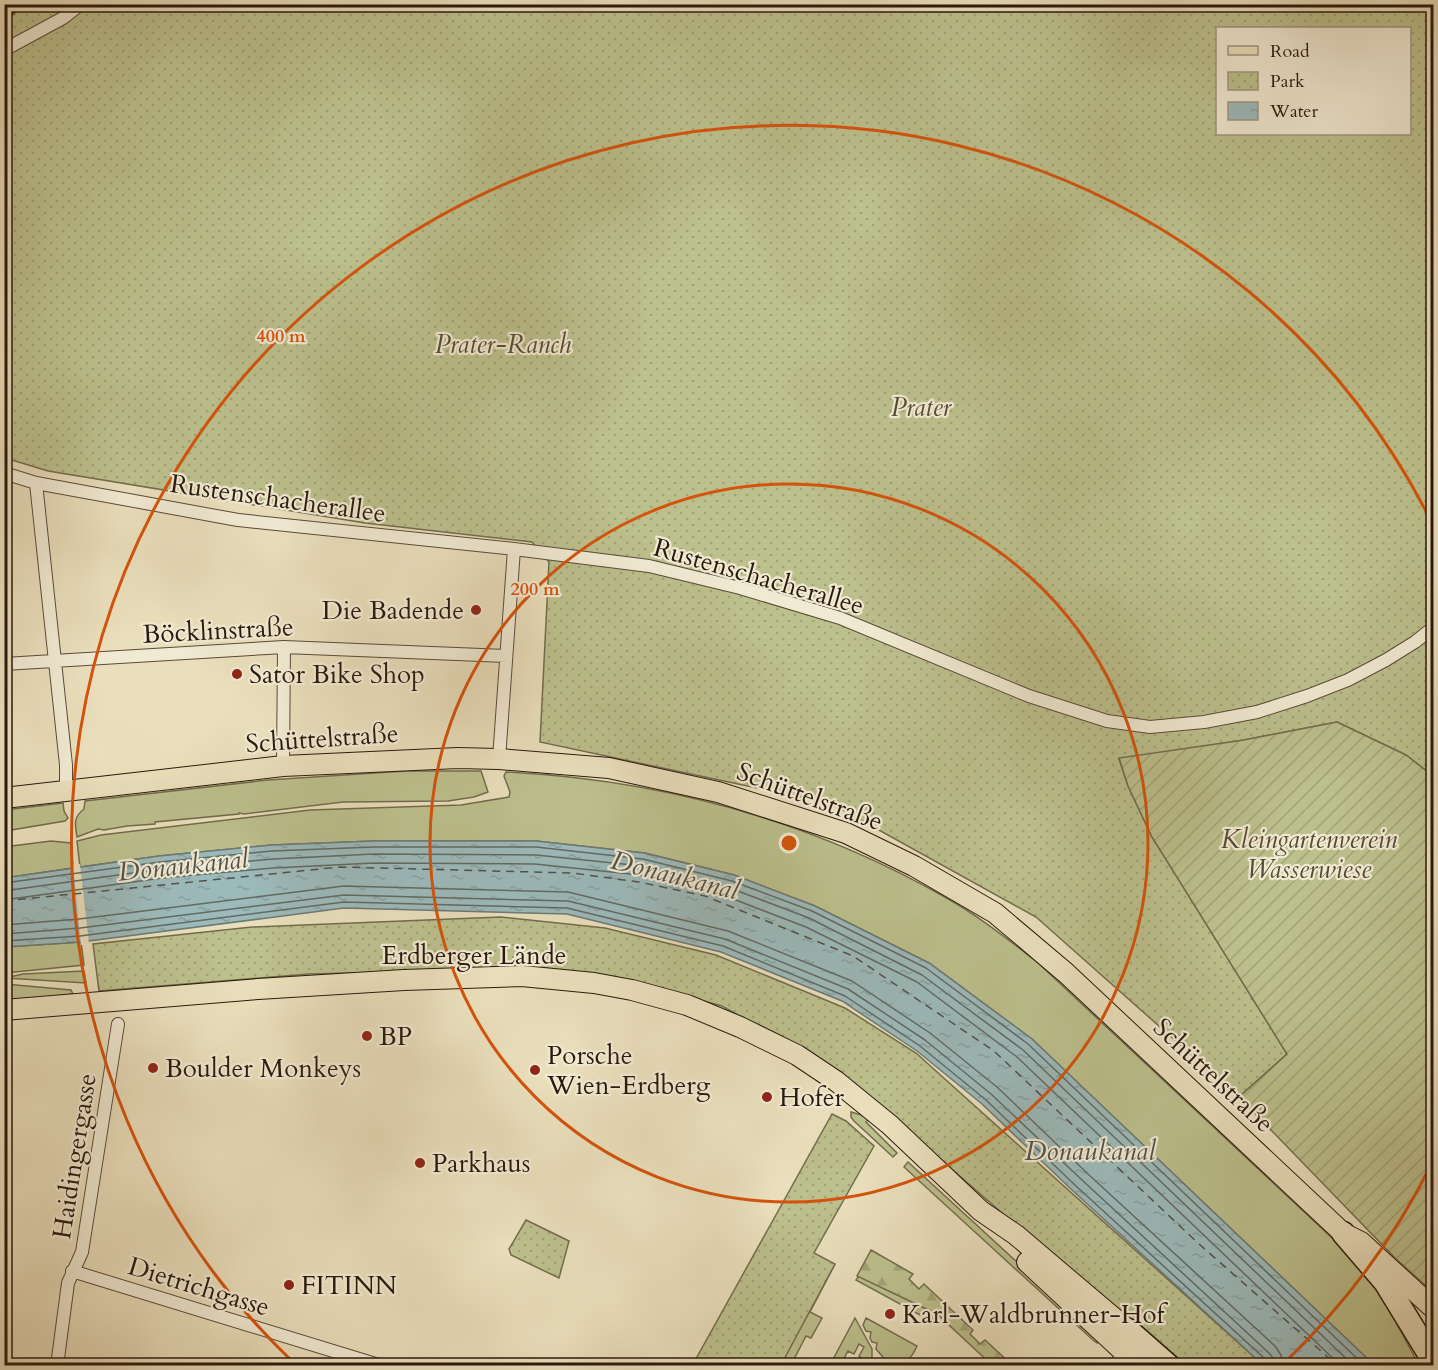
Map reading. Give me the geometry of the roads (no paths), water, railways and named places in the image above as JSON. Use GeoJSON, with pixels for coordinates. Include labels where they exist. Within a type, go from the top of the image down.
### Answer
{"type":"FeatureCollection","features":[{"type":"Feature","properties":{"kind":"highway"},"geometry":{"type":"LineString","coordinates":[[1343,1233],[1385,1282],[1434,1362]]}},
{"type":"Feature","properties":{"kind":"highway"},"geometry":{"type":"LineString","coordinates":[[1128,1330],[1165,1361]]}},
{"type":"Feature","properties":{"kind":"main road","name":"Schüttelstraße"},"geometry":{"type":"LineString","coordinates":[[4,798],[283,766],[406,759],[499,759],[609,768],[718,792],[846,833],[914,866],[995,914],[1050,958],[1343,1233],[1361,1242],[1434,1309]]}},
{"type":"Feature","properties":{"kind":"main road","name":"Erdberger Lände"},"geometry":{"type":"LineString","coordinates":[[4,1010],[258,989],[510,976],[594,982],[687,1005],[740,1027],[797,1055],[836,1081],[890,1125],[981,1210],[1016,1235],[1128,1330]]}},
{"type":"Feature","properties":{"kind":"main road","name":"Erdberger Lände"},"geometry":{"type":"LineString","coordinates":[[981,1210],[1007,1244],[1126,1362]]}},
{"type":"Feature","properties":{"kind":"street"},"geometry":{"type":"LineString","coordinates":[[4,50],[63,18],[81,4]]}},
{"type":"Feature","properties":{"kind":"street","name":"Rustenschacherallee"},"geometry":{"type":"LineString","coordinates":[[4,473],[36,483],[238,520],[514,549],[649,566],[740,588],[840,618],[1029,696],[1107,721],[1150,727],[1204,722],[1257,712],[1307,696],[1348,680],[1386,660],[1434,627]]}},
{"type":"Feature","properties":{"kind":"street"},"geometry":{"type":"LineString","coordinates":[[36,483],[66,791]]}},
{"type":"Feature","properties":{"kind":"street"},"geometry":{"type":"LineString","coordinates":[[499,759],[514,549]]}},
{"type":"Feature","properties":{"kind":"street"},"geometry":{"type":"LineString","coordinates":[[283,766],[284,647]]}},
{"type":"Feature","properties":{"kind":"street","name":"Böcklinstraße"},"geometry":{"type":"LineString","coordinates":[[4,664],[284,647],[506,656]]}},
{"type":"Feature","properties":{"kind":"street","name":"Haidingergasse"},"geometry":{"type":"LineString","coordinates":[[57,1365],[68,1283],[82,1252],[118,1024]]}},
{"type":"Feature","properties":{"kind":"street","name":"Dietrichgasse"},"geometry":{"type":"LineString","coordinates":[[72,1271],[355,1361],[382,1365]]}},
{"type":"Feature","properties":{"kind":"street"},"geometry":{"type":"LineString","coordinates":[[1126,1362],[1138,1354],[1165,1361]]}},
{"type":"Feature","properties":{"kind":"water","name":"Donaukanal"},"geometry":{"type":"Polygon","coordinates":[[[374,841],[536,841],[644,853],[734,875],[815,906],[929,963],[1032,1039],[1374,1365],[1263,1365],[982,1104],[917,1051],[842,1001],[721,952],[567,914],[344,908],[81,942],[5,947],[4,878],[159,856],[272,845],[374,841]]]}},
{"type":"Feature","properties":{"kind":"tram line"},"geometry":{"type":"LineString","coordinates":[[4,21],[26,4]]}},
{"type":"Feature","properties":{"kind":"place","name":"Die Badende"},"geometry":{"type":"Point","coordinates":[476,610]}},
{"type":"Feature","properties":{"kind":"place","name":"Sator Bike Shop"},"geometry":{"type":"Point","coordinates":[237,674]}},
{"type":"Feature","properties":{"kind":"place","name":"BP"},"geometry":{"type":"Point","coordinates":[367,1036]}},
{"type":"Feature","properties":{"kind":"place","name":"Boulder Monkeys"},"geometry":{"type":"Point","coordinates":[153,1068]}},
{"type":"Feature","properties":{"kind":"place","name":"Porsche Wien-Erdberg"},"geometry":{"type":"Point","coordinates":[535,1070]}},
{"type":"Feature","properties":{"kind":"place","name":"Hofer"},"geometry":{"type":"Point","coordinates":[767,1097]}},
{"type":"Feature","properties":{"kind":"place","name":"Parkhaus"},"geometry":{"type":"Point","coordinates":[420,1163]}},
{"type":"Feature","properties":{"kind":"place","name":"FITINN"},"geometry":{"type":"Point","coordinates":[289,1285]}},
{"type":"Feature","properties":{"kind":"place","name":"Karl-Waldbrunner-Hof"},"geometry":{"type":"Point","coordinates":[890,1314]}},
{"type":"Feature","properties":{"kind":"park label","name":"Prater-Ranch"},"geometry":{"type":"Point","coordinates":[503,344]}},
{"type":"Feature","properties":{"kind":"park label","name":"Prater"},"geometry":{"type":"Point","coordinates":[921,407]}},
{"type":"Feature","properties":{"kind":"park label","name":"Kleingartenverein Wasserwiese"},"geometry":{"type":"Point","coordinates":[1309,854]}}]}
